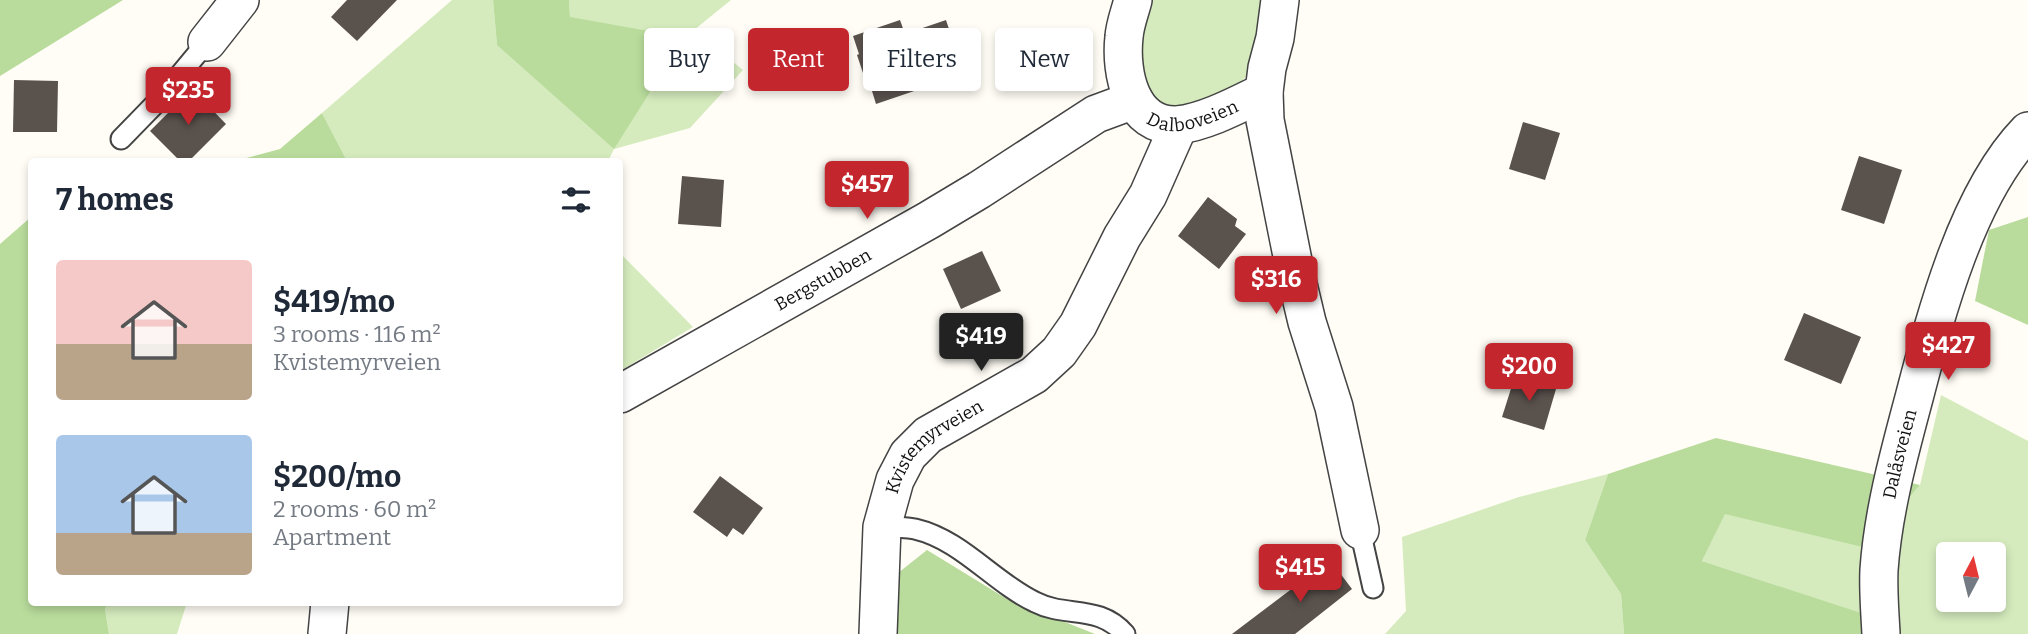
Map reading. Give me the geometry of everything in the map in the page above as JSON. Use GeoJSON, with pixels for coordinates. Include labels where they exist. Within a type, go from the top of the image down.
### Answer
{"type":"FeatureCollection","features":[{"type":"Feature","properties":{"kind":"street"},"geometry":{"type":"LineString","coordinates":[[207,42],[240,0]]}},
{"type":"Feature","properties":{"kind":"street","name":"Dalboveien"},"geometry":{"type":"LineString","coordinates":[[1133,0],[1124,38],[1124,66],[1133,100],[1152,121],[1179,125],[1206,118],[1264,92],[1280,0]]}},
{"type":"Feature","properties":{"kind":"street"},"geometry":{"type":"LineString","coordinates":[[1264,92],[1265,120],[1296,276],[1307,322],[1334,407],[1360,530]]}},
{"type":"Feature","properties":{"kind":"street","name":"Bergstubben"},"geometry":{"type":"LineString","coordinates":[[623,392],[969,196],[1096,114],[1133,100]]}},
{"type":"Feature","properties":{"kind":"street","name":"Kvistemyrveien"},"geometry":{"type":"LineString","coordinates":[[878,634],[882,527],[895,480],[908,455],[928,435],[1034,375],[1059,352],[1078,325],[1122,237],[1148,195],[1179,125]]}},
{"type":"Feature","properties":{"kind":"street","name":"Dalåsveien"},"geometry":{"type":"LineString","coordinates":[[1881,634],[1880,569],[1887,511],[1903,438],[1941,303],[1975,214],[2000,166],[2028,131]]}},
{"type":"Feature","properties":{"kind":"street"},"geometry":{"type":"LineString","coordinates":[[327,634],[330,606]]}},
{"type":"Feature","properties":{"kind":"lane"},"geometry":{"type":"LineString","coordinates":[[121,139],[159,101],[207,42]]}},
{"type":"Feature","properties":{"kind":"lane"},"geometry":{"type":"LineString","coordinates":[[882,527],[914,529],[944,540],[1037,603],[1096,614],[1118,626],[1125,634]]}},
{"type":"Feature","properties":{"kind":"lane"},"geometry":{"type":"LineString","coordinates":[[1360,530],[1373,588]]}},
{"type":"Feature","properties":{"kind":"green space"},"geometry":{"type":"Polygon","coordinates":[[[0,0],[123,0],[0,76],[0,0]]]}},
{"type":"Feature","properties":{"kind":"green space"},"geometry":{"type":"Polygon","coordinates":[[[452,0],[493,0],[497,45],[570,17],[569,0],[731,0],[696,28],[644,28],[644,91],[724,91],[690,128],[614,149],[610,158],[345,158],[322,113],[452,0]]]}},
{"type":"Feature","properties":{"kind":"green space"},"geometry":{"type":"Polygon","coordinates":[[[493,0],[569,0],[570,17],[644,30],[644,91],[650,92],[614,149],[497,45],[493,0]]]}},
{"type":"Feature","properties":{"kind":"green space"},"geometry":{"type":"Polygon","coordinates":[[[1141,0],[1272,0],[1251,71],[1234,90],[1180,109],[1162,106],[1146,96],[1137,25],[1141,0]]]}},
{"type":"Feature","properties":{"kind":"green space"},"geometry":{"type":"Polygon","coordinates":[[[734,63],[743,70],[734,80],[734,63]]]}},
{"type":"Feature","properties":{"kind":"green space"},"geometry":{"type":"Polygon","coordinates":[[[322,113],[345,158],[246,158],[280,149],[322,113]]]}},
{"type":"Feature","properties":{"kind":"green space"},"geometry":{"type":"Polygon","coordinates":[[[2028,217],[2028,325],[1975,301],[1989,230],[2028,217]]]}},
{"type":"Feature","properties":{"kind":"green space"},"geometry":{"type":"Polygon","coordinates":[[[28,220],[28,606],[106,606],[109,634],[0,634],[0,244],[28,220]]]}},
{"type":"Feature","properties":{"kind":"green space"},"geometry":{"type":"Polygon","coordinates":[[[623,256],[693,327],[623,369],[623,256]]]}},
{"type":"Feature","properties":{"kind":"green space"},"geometry":{"type":"Polygon","coordinates":[[[1941,395],[2028,441],[2028,634],[1901,634],[1900,626],[1702,561],[1725,513],[1866,548],[1920,485],[1941,395]]]}},
{"type":"Feature","properties":{"kind":"green space"},"geometry":{"type":"Polygon","coordinates":[[[1716,438],[1920,485],[1866,548],[1725,514],[1702,561],[1901,626],[1901,634],[1624,634],[1621,594],[1585,540],[1608,474],[1716,438]]]}},
{"type":"Feature","properties":{"kind":"green space"},"geometry":{"type":"Polygon","coordinates":[[[1608,474],[1585,540],[1621,594],[1624,634],[1385,634],[1406,611],[1402,537],[1519,497],[1608,474]]]}},
{"type":"Feature","properties":{"kind":"green space"},"geometry":{"type":"Polygon","coordinates":[[[927,550],[1007,599],[1095,634],[891,634],[898,573],[927,550]]]}},
{"type":"Feature","properties":{"kind":"green space"},"geometry":{"type":"Polygon","coordinates":[[[106,606],[186,606],[177,634],[109,634],[106,606]]]}},
{"type":"Feature","properties":{"kind":"building"},"geometry":{"type":"Polygon","coordinates":[[[347,0],[397,0],[357,41],[331,17],[347,0]]]}},
{"type":"Feature","properties":{"kind":"building"},"geometry":{"type":"Polygon","coordinates":[[[900,20],[903,28],[876,28],[900,20]]]}},
{"type":"Feature","properties":{"kind":"building"},"geometry":{"type":"Polygon","coordinates":[[[946,20],[949,28],[923,28],[946,20]]]}},
{"type":"Feature","properties":{"kind":"building"},"geometry":{"type":"Polygon","coordinates":[[[863,33],[863,73],[857,55],[859,54],[853,36],[863,33]]]}},
{"type":"Feature","properties":{"kind":"building"},"geometry":{"type":"Polygon","coordinates":[[[14,80],[58,81],[57,132],[13,132],[14,80]]]}},
{"type":"Feature","properties":{"kind":"building"},"geometry":{"type":"Polygon","coordinates":[[[192,89],[226,124],[192,158],[177,158],[150,131],[192,89]]]}},
{"type":"Feature","properties":{"kind":"building"},"geometry":{"type":"Polygon","coordinates":[[[872,91],[914,91],[876,104],[872,91]]]}},
{"type":"Feature","properties":{"kind":"building"},"geometry":{"type":"Polygon","coordinates":[[[1523,122],[1560,133],[1545,180],[1509,169],[1523,122]]]}},
{"type":"Feature","properties":{"kind":"building"},"geometry":{"type":"Polygon","coordinates":[[[1859,156],[1902,170],[1884,224],[1841,210],[1859,156]]]}},
{"type":"Feature","properties":{"kind":"building"},"geometry":{"type":"Polygon","coordinates":[[[682,176],[724,180],[721,227],[678,224],[682,176]]]}},
{"type":"Feature","properties":{"kind":"building"},"geometry":{"type":"Polygon","coordinates":[[[1208,197],[1237,219],[1235,226],[1246,234],[1219,269],[1178,236],[1208,197]]]}},
{"type":"Feature","properties":{"kind":"building"},"geometry":{"type":"Polygon","coordinates":[[[982,251],[1001,291],[961,309],[943,269],[982,251]]]}},
{"type":"Feature","properties":{"kind":"building"},"geometry":{"type":"Polygon","coordinates":[[[1804,313],[1861,337],[1841,384],[1784,360],[1804,313]]]}},
{"type":"Feature","properties":{"kind":"building"},"geometry":{"type":"Polygon","coordinates":[[[1515,376],[1556,389],[1544,430],[1502,417],[1515,376]]]}},
{"type":"Feature","properties":{"kind":"building"},"geometry":{"type":"Polygon","coordinates":[[[720,476],[763,508],[743,535],[733,528],[727,537],[693,512],[720,476]]]}},
{"type":"Feature","properties":{"kind":"building"},"geometry":{"type":"Polygon","coordinates":[[[1330,560],[1352,589],[1295,634],[1232,634],[1330,560]]]}}]}
